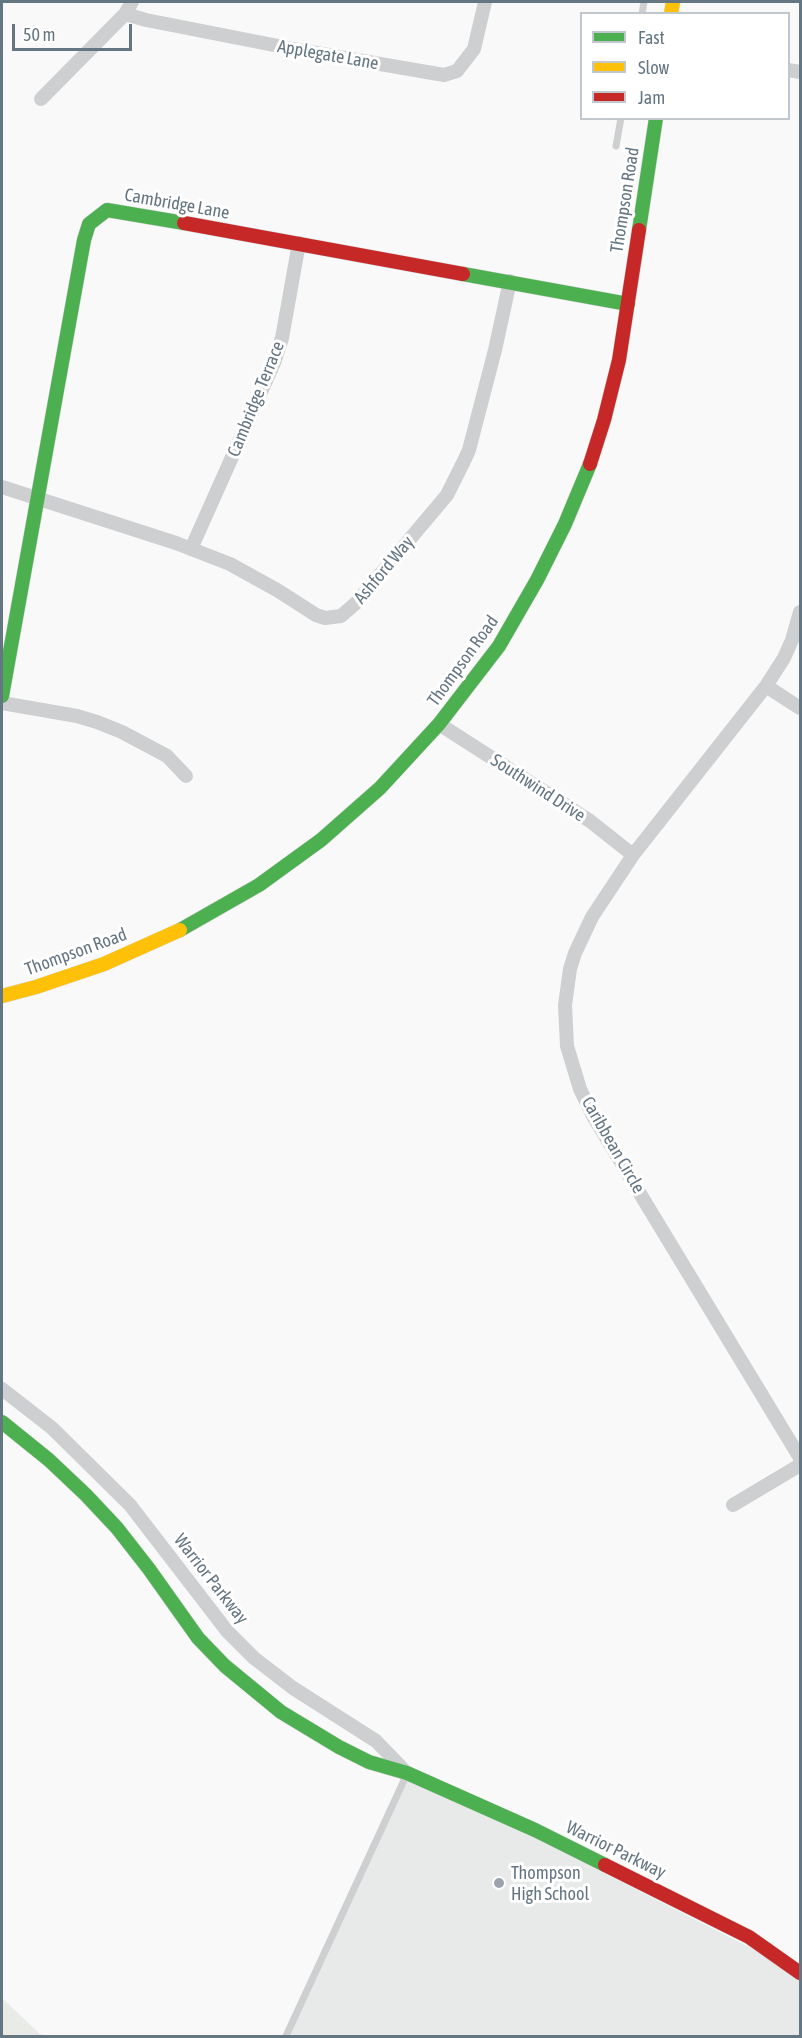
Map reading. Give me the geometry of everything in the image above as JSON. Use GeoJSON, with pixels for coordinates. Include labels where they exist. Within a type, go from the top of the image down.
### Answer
{"type":"FeatureCollection","features":[{"type":"Feature","properties":{"kind":"street","name":"Applegate Lane"},"geometry":{"type":"LineString","coordinates":[[128,8],[146,20],[444,75],[457,71],[474,50],[485,2]]}},
{"type":"Feature","properties":{"kind":"street"},"geometry":{"type":"LineString","coordinates":[[41,99],[128,8]]}},
{"type":"Feature","properties":{"kind":"street","name":"Thompson Road"},"geometry":{"type":"LineString","coordinates":[[2,996],[75,974],[152,944],[188,927],[259,885],[348,817],[380,788],[439,724],[499,646],[566,524],[588,471],[604,420],[619,360],[656,120]]}},
{"type":"Feature","properties":{"kind":"street","name":"Cambridge Lane"},"geometry":{"type":"LineString","coordinates":[[2,696],[80,262],[89,224],[107,210],[628,304]]}},
{"type":"Feature","properties":{"kind":"street","name":"Cambridge Terrace"},"geometry":{"type":"LineString","coordinates":[[191,549],[274,363],[282,338],[299,243]]}},
{"type":"Feature","properties":{"kind":"street","name":"Ashford Way"},"geometry":{"type":"LineString","coordinates":[[2,487],[230,564],[316,615],[334,618],[346,614],[447,495],[470,450],[510,281]]}},
{"type":"Feature","properties":{"kind":"street","name":"Caribbean Circle"},"geometry":{"type":"LineString","coordinates":[[801,612],[784,658],[766,686],[633,855],[592,917],[570,969],[565,1005],[567,1046],[580,1089],[598,1124],[801,1458]]}},
{"type":"Feature","properties":{"kind":"street"},"geometry":{"type":"LineString","coordinates":[[766,686],[801,708]]}},
{"type":"Feature","properties":{"kind":"street"},"geometry":{"type":"LineString","coordinates":[[2,702],[77,716],[122,732],[167,756],[186,776]]}},
{"type":"Feature","properties":{"kind":"street","name":"Southwind Drive"},"geometry":{"type":"LineString","coordinates":[[439,724],[590,822],[633,855]]}},
{"type":"Feature","properties":{"kind":"street","name":"Warrior Parkway"},"geometry":{"type":"LineString","coordinates":[[2,1389],[52,1428],[130,1505],[227,1631],[254,1658],[293,1688],[376,1741],[407,1773]]}},
{"type":"Feature","properties":{"kind":"street","name":"Warrior Parkway"},"geometry":{"type":"LineString","coordinates":[[2,1422],[49,1460],[86,1495],[117,1528],[198,1638],[225,1666],[281,1712],[369,1762],[407,1773],[535,1830],[749,1936],[801,1973]]}},
{"type":"Feature","properties":{"kind":"street"},"geometry":{"type":"LineString","coordinates":[[733,1505],[801,1465]]}},
{"type":"Feature","properties":{"kind":"lane"},"geometry":{"type":"LineString","coordinates":[[616,146],[621,120]]}},
{"type":"Feature","properties":{"kind":"lane"},"geometry":{"type":"LineString","coordinates":[[286,2037],[407,1773]]}},
{"type":"Feature","properties":{"kind":"shaded area","name":"Thompson High School"},"geometry":{"type":"Polygon","coordinates":[[[407,1773],[800,1973],[800,2036],[290,2036],[303,2000],[407,1773]]]}},
{"type":"Feature","properties":{"kind":"shaded area"},"geometry":{"type":"Polygon","coordinates":[[[2,1998],[40,2034],[46,2036],[2,2036],[2,1998]]]}},
{"type":"Feature","properties":{"kind":"traffic: fast"},"geometry":{"type":"LineString","coordinates":[[639,230],[656,120]]}},
{"type":"Feature","properties":{"kind":"traffic: fast"},"geometry":{"type":"LineString","coordinates":[[2,696],[84,240],[89,224],[107,210],[184,223]]}},
{"type":"Feature","properties":{"kind":"traffic: fast"},"geometry":{"type":"LineString","coordinates":[[463,274],[628,304]]}},
{"type":"Feature","properties":{"kind":"traffic: fast"},"geometry":{"type":"LineString","coordinates":[[180,930],[259,885],[321,840],[380,788],[439,724],[499,646],[537,580],[565,524],[590,464]]}},
{"type":"Feature","properties":{"kind":"traffic: fast"},"geometry":{"type":"LineString","coordinates":[[2,1422],[49,1460],[86,1495],[117,1528],[198,1638],[225,1666],[281,1712],[369,1762],[407,1773],[535,1830],[605,1865]]}},
{"type":"Feature","properties":{"kind":"traffic: slow"},"geometry":{"type":"LineString","coordinates":[[671,12],[673,2]]}},
{"type":"Feature","properties":{"kind":"traffic: slow"},"geometry":{"type":"LineString","coordinates":[[2,996],[104,964],[180,930]]}},
{"type":"Feature","properties":{"kind":"traffic: jam"},"geometry":{"type":"LineString","coordinates":[[184,223],[463,274]]}},
{"type":"Feature","properties":{"kind":"traffic: jam"},"geometry":{"type":"LineString","coordinates":[[590,464],[619,360],[639,230]]}},
{"type":"Feature","properties":{"kind":"traffic: jam"},"geometry":{"type":"LineString","coordinates":[[605,1865],[749,1937],[800,1973]]}},
{"type":"Feature","properties":{"kind":"place","name":"Thompson High School"},"geometry":{"type":"Point","coordinates":[499,1883]}}]}
